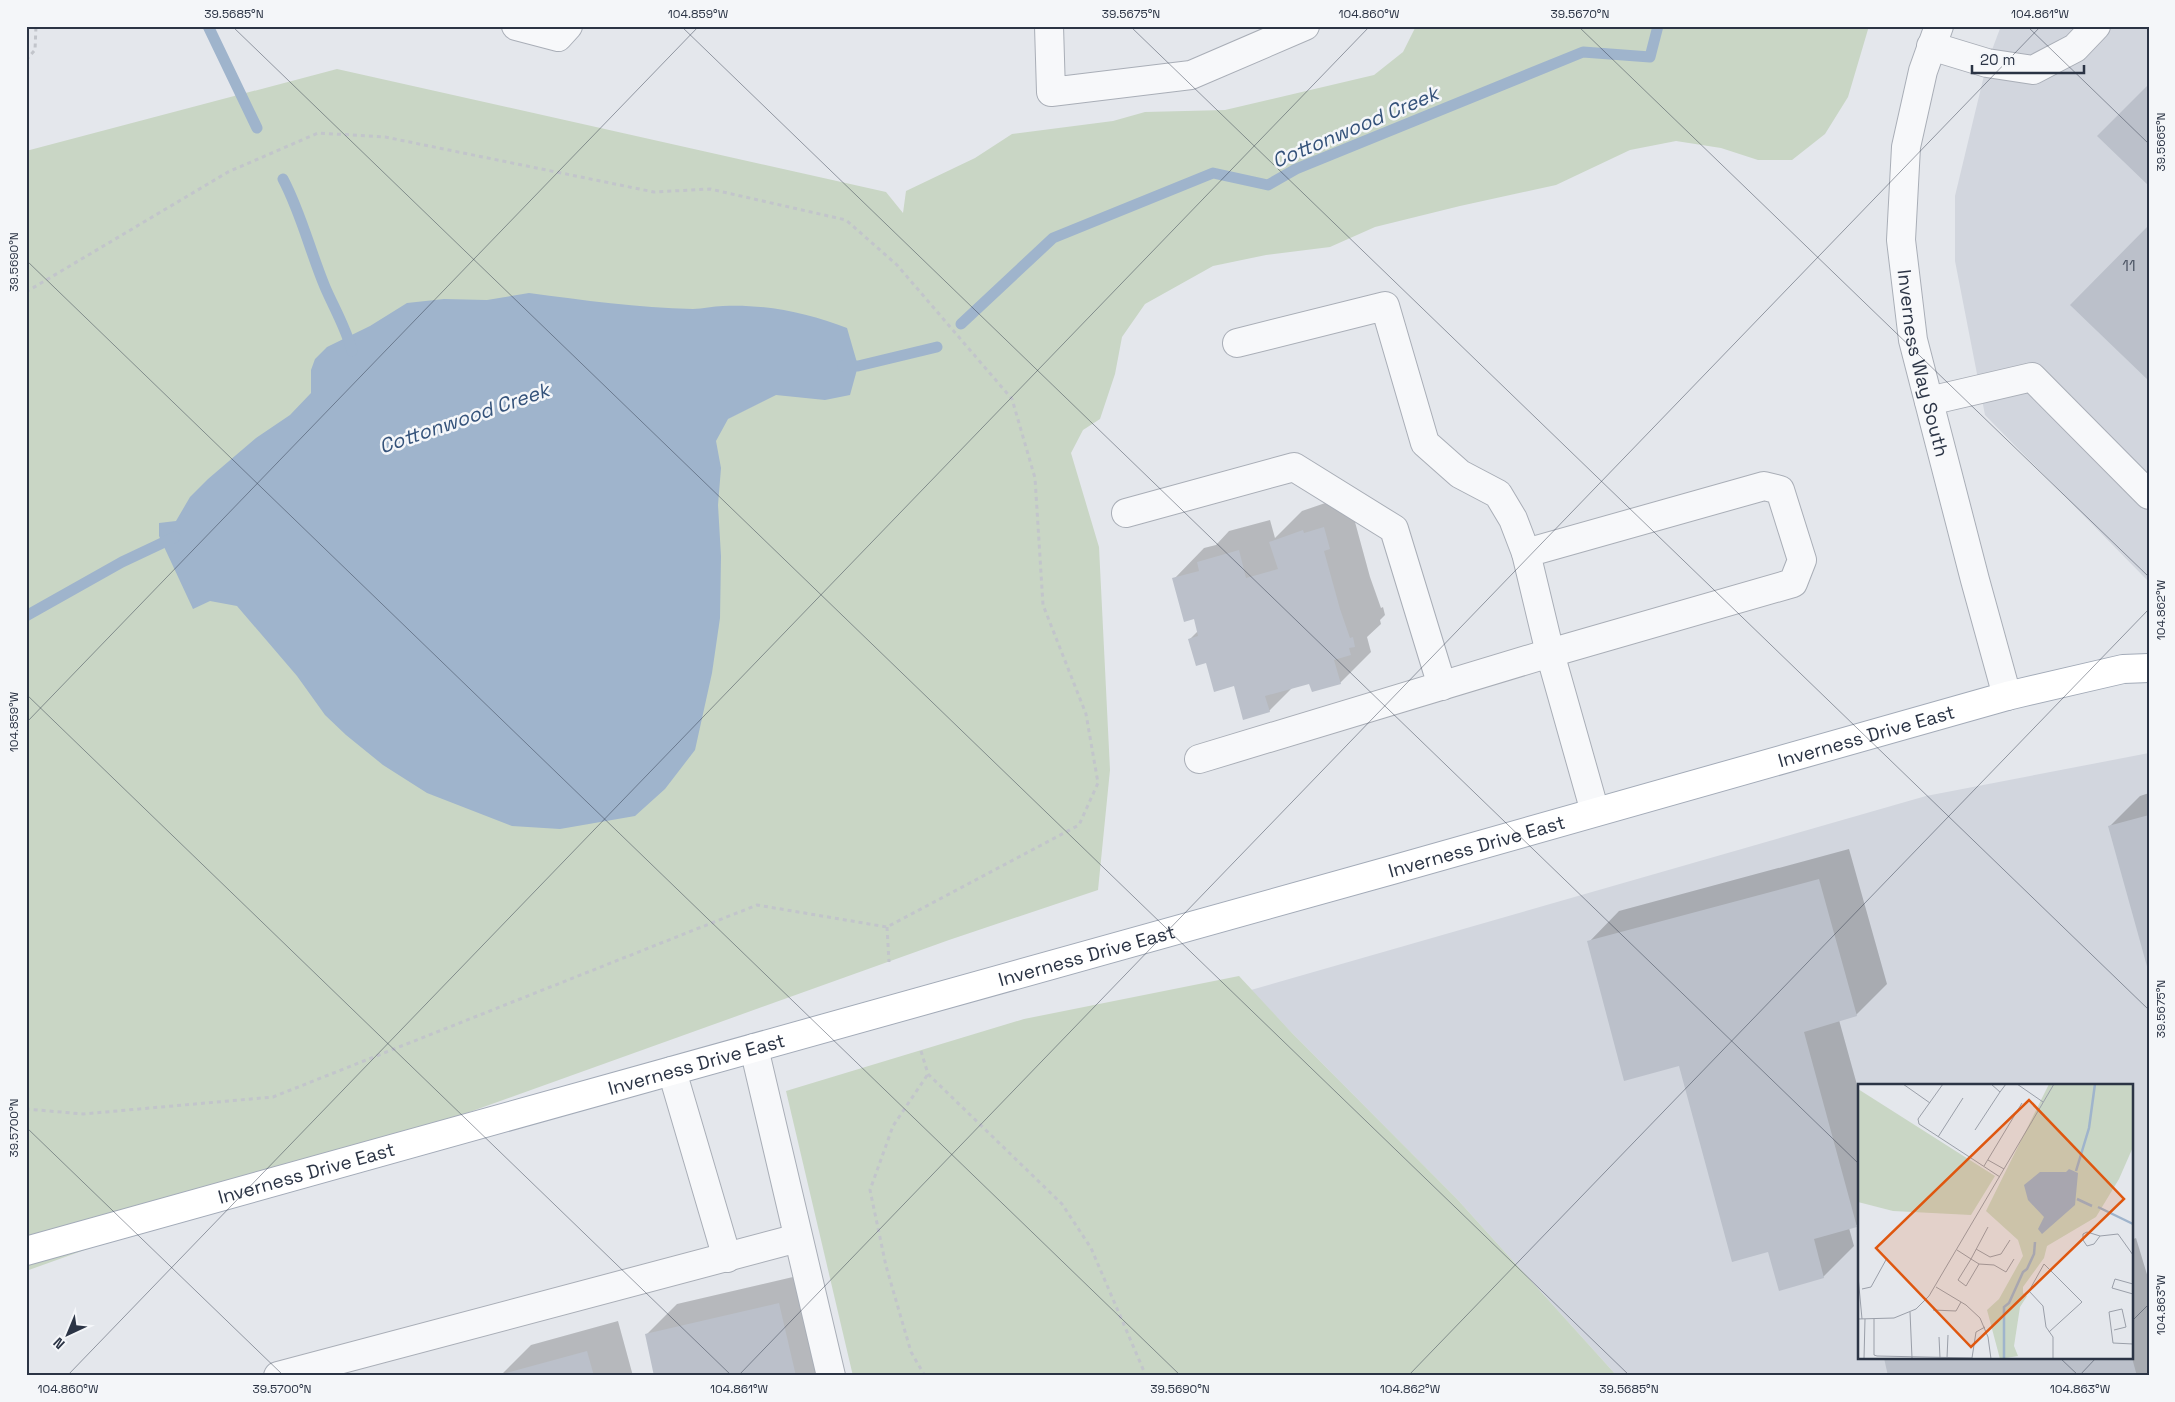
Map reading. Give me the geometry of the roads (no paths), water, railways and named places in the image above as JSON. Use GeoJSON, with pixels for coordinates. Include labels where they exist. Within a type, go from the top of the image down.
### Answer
{"type":"FeatureCollection","features":[{"type":"Feature","properties":{"kind":"main road","name":"Inverness Drive East"},"geometry":{"type":"LineString","coordinates":[[26,1251],[2007,696],[2123,669],[2149,668]]}},
{"type":"Feature","properties":{"kind":"street"},"geometry":{"type":"LineString","coordinates":[[516,26],[558,37],[568,26]]}},
{"type":"Feature","properties":{"kind":"street"},"geometry":{"type":"LineString","coordinates":[[1049,26],[1050,92],[1190,75],[1305,26]]}},
{"type":"Feature","properties":{"kind":"street"},"geometry":{"type":"LineString","coordinates":[[1935,36],[1987,63],[2032,70],[2075,48],[2096,26]]}},
{"type":"Feature","properties":{"kind":"street","name":"Inverness Way South"},"geometry":{"type":"LineString","coordinates":[[1935,36],[1923,71],[1906,146],[1900,240],[1913,340],[1974,580],[2007,696]]}},
{"type":"Feature","properties":{"kind":"street"},"geometry":{"type":"LineString","coordinates":[[1237,343],[1385,306],[1425,443],[1460,474],[1498,494],[1513,518],[1526,552],[1550,653],[1595,812]]}},
{"type":"Feature","properties":{"kind":"street"},"geometry":{"type":"LineString","coordinates":[[1929,401],[2032,377],[2149,495]]}},
{"type":"Feature","properties":{"kind":"street"},"geometry":{"type":"LineString","coordinates":[[1126,513],[1294,468],[1394,529],[1442,686]]}},
{"type":"Feature","properties":{"kind":"street"},"geometry":{"type":"LineString","coordinates":[[1199,759],[1550,653],[1793,583],[1802,560],[1780,490],[1764,486],[1526,552]]}},
{"type":"Feature","properties":{"kind":"street"},"geometry":{"type":"LineString","coordinates":[[754,1048],[830,1376]]}},
{"type":"Feature","properties":{"kind":"street"},"geometry":{"type":"LineString","coordinates":[[672,1071],[727,1258]]}},
{"type":"Feature","properties":{"kind":"street"},"geometry":{"type":"LineString","coordinates":[[278,1376],[798,1238]]}},
{"type":"Feature","properties":{"kind":"water"},"geometry":{"type":"Polygon","coordinates":[[[529,293],[652,307],[693,309],[719,306],[755,306],[802,314],[847,328],[858,366],[850,395],[825,400],[776,395],[728,419],[716,441],[721,468],[718,505],[721,556],[720,618],[712,673],[695,750],[665,789],[635,816],[560,829],[512,826],[427,793],[383,765],[325,715],[297,676],[237,606],[210,601],[193,609],[159,536],[159,523],[176,521],[190,497],[208,479],[256,438],[290,415],[311,393],[311,370],[315,359],[327,347],[370,326],[407,303],[444,299],[487,300],[529,293]]]}},
{"type":"Feature","properties":{"kind":"waterway"},"geometry":{"type":"LineString","coordinates":[[208,26],[257,128]]}},
{"type":"Feature","properties":{"kind":"waterway","name":"Cottonwood Creek"},"geometry":{"type":"LineString","coordinates":[[961,324],[1053,238],[1213,173],[1268,185],[1296,169],[1583,52],[1650,57],[1658,26]]}},
{"type":"Feature","properties":{"kind":"waterway"},"geometry":{"type":"LineString","coordinates":[[283,179],[352,351]]}},
{"type":"Feature","properties":{"kind":"waterway","name":"Cottonwood Creek"},"geometry":{"type":"LineString","coordinates":[[843,366],[858,366],[937,347]]}},
{"type":"Feature","properties":{"kind":"waterway","name":"Cottonwood Creek"},"geometry":{"type":"LineString","coordinates":[[26,616],[122,562],[175,537]]}}]}
